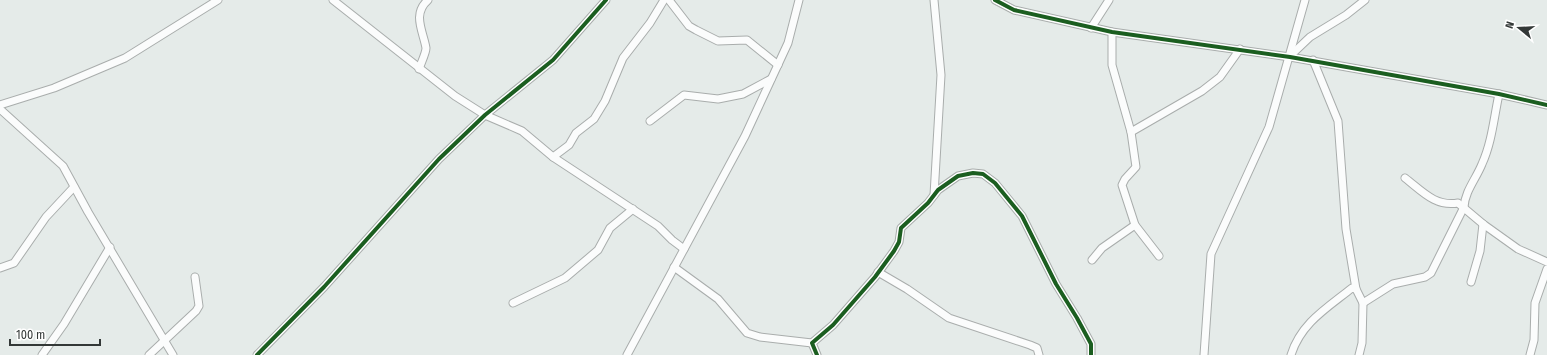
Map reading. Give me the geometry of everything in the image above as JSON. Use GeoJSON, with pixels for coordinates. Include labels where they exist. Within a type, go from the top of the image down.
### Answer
{"type":"FeatureCollection","features":[{"type":"Feature","properties":{"kind":"street"},"geometry":{"type":"LineString","coordinates":[[0,105],[54,88],[125,58],[218,0]]}},
{"type":"Feature","properties":{"kind":"street"},"geometry":{"type":"LineString","coordinates":[[333,0],[455,96],[485,115],[522,131],[553,158],[658,226],[672,240],[684,249]]}},
{"type":"Feature","properties":{"kind":"street"},"geometry":{"type":"LineString","coordinates":[[419,69],[426,48],[418,22],[420,13],[428,0]]}},
{"type":"Feature","properties":{"kind":"street"},"geometry":{"type":"LineString","coordinates":[[257,355],[324,287],[439,159],[485,115],[554,60],[606,0]]}},
{"type":"Feature","properties":{"kind":"street"},"geometry":{"type":"LineString","coordinates":[[553,158],[569,145],[576,133],[594,119],[605,101],[623,58],[650,23],[664,0]]}},
{"type":"Feature","properties":{"kind":"street"},"geometry":{"type":"LineString","coordinates":[[669,0],[689,26],[718,41],[747,40],[778,65]]}},
{"type":"Feature","properties":{"kind":"street"},"geometry":{"type":"LineString","coordinates":[[627,355],[745,136],[788,44],[799,0]]}},
{"type":"Feature","properties":{"kind":"street"},"geometry":{"type":"LineString","coordinates":[[934,0],[941,75],[934,195]]}},
{"type":"Feature","properties":{"kind":"street"},"geometry":{"type":"LineString","coordinates":[[995,0],[1014,10],[1112,32],[1313,60],[1499,94],[1547,105]]}},
{"type":"Feature","properties":{"kind":"street"},"geometry":{"type":"LineString","coordinates":[[1091,28],[1109,0]]}},
{"type":"Feature","properties":{"kind":"street"},"geometry":{"type":"LineString","coordinates":[[1204,355],[1211,254],[1269,127],[1305,0]]}},
{"type":"Feature","properties":{"kind":"street"},"geometry":{"type":"LineString","coordinates":[[1290,57],[1310,37],[1346,15],[1365,0]]}},
{"type":"Feature","properties":{"kind":"street"},"geometry":{"type":"LineString","coordinates":[[1112,32],[1112,65],[1131,132],[1136,168],[1125,179],[1122,185],[1135,225],[1159,256]]}},
{"type":"Feature","properties":{"kind":"street"},"geometry":{"type":"LineString","coordinates":[[1131,132],[1202,91],[1220,77],[1240,49]]}},
{"type":"Feature","properties":{"kind":"street"},"geometry":{"type":"LineString","coordinates":[[1313,60],[1338,121],[1346,229],[1356,289],[1363,303],[1362,343],[1359,355]]}},
{"type":"Feature","properties":{"kind":"street"},"geometry":{"type":"LineString","coordinates":[[650,121],[684,95],[718,99],[743,94],[771,79]]}},
{"type":"Feature","properties":{"kind":"street"},"geometry":{"type":"LineString","coordinates":[[1363,303],[1393,284],[1425,277],[1431,273],[1464,207],[1465,197],[1482,164],[1490,141],[1499,94]]}},
{"type":"Feature","properties":{"kind":"street"},"geometry":{"type":"LineString","coordinates":[[0,109],[63,166],[173,355]]}},
{"type":"Feature","properties":{"kind":"street"},"geometry":{"type":"LineString","coordinates":[[674,267],[718,299],[747,333],[760,337],[812,343],[833,325],[878,272],[899,242],[902,228],[928,203],[934,195],[958,176],[966,174],[983,174],[995,183],[1022,216],[1056,284],[1091,344],[1092,355]]}},
{"type":"Feature","properties":{"kind":"street"},"geometry":{"type":"LineString","coordinates":[[1405,178],[1437,201],[1446,204],[1458,202],[1483,224],[1518,249],[1547,262]]}},
{"type":"Feature","properties":{"kind":"street"},"geometry":{"type":"LineString","coordinates":[[0,268],[14,263],[46,216],[74,187]]}},
{"type":"Feature","properties":{"kind":"street"},"geometry":{"type":"LineString","coordinates":[[513,303],[565,278],[598,250],[610,228],[633,209]]}},
{"type":"Feature","properties":{"kind":"street"},"geometry":{"type":"LineString","coordinates":[[1471,282],[1480,251],[1483,224]]}},
{"type":"Feature","properties":{"kind":"street"},"geometry":{"type":"LineString","coordinates":[[1092,260],[1102,248],[1135,225]]}},
{"type":"Feature","properties":{"kind":"street"},"geometry":{"type":"LineString","coordinates":[[42,355],[64,324],[110,247]]}},
{"type":"Feature","properties":{"kind":"street"},"geometry":{"type":"LineString","coordinates":[[1530,355],[1534,340],[1535,303],[1547,269]]}},
{"type":"Feature","properties":{"kind":"street"},"geometry":{"type":"LineString","coordinates":[[878,272],[907,289],[949,318],[1030,345],[1037,348],[1039,355]]}},
{"type":"Feature","properties":{"kind":"street"},"geometry":{"type":"LineString","coordinates":[[149,355],[195,314],[198,309],[199,306],[194,277]]}},
{"type":"Feature","properties":{"kind":"street"},"geometry":{"type":"LineString","coordinates":[[1291,355],[1301,331],[1352,288],[1356,289]]}},
{"type":"Feature","properties":{"kind":"street"},"geometry":{"type":"LineString","coordinates":[[812,343],[817,355]]}},
{"type":"Feature","properties":{"kind":"cycle path"},"geometry":{"type":"LineString","coordinates":[[257,355],[324,287],[439,159],[485,115],[553,60],[606,0]]}},
{"type":"Feature","properties":{"kind":"cycle path"},"geometry":{"type":"LineString","coordinates":[[995,0],[1014,10],[1112,32],[1290,57],[1499,94],[1547,105]]}},
{"type":"Feature","properties":{"kind":"cycle path"},"geometry":{"type":"LineString","coordinates":[[817,355],[812,343],[833,325],[875,277],[899,242],[901,228],[928,203],[938,190],[958,176],[973,173],[983,174],[995,183],[1022,216],[1056,284],[1091,344],[1091,355]]}}]}
